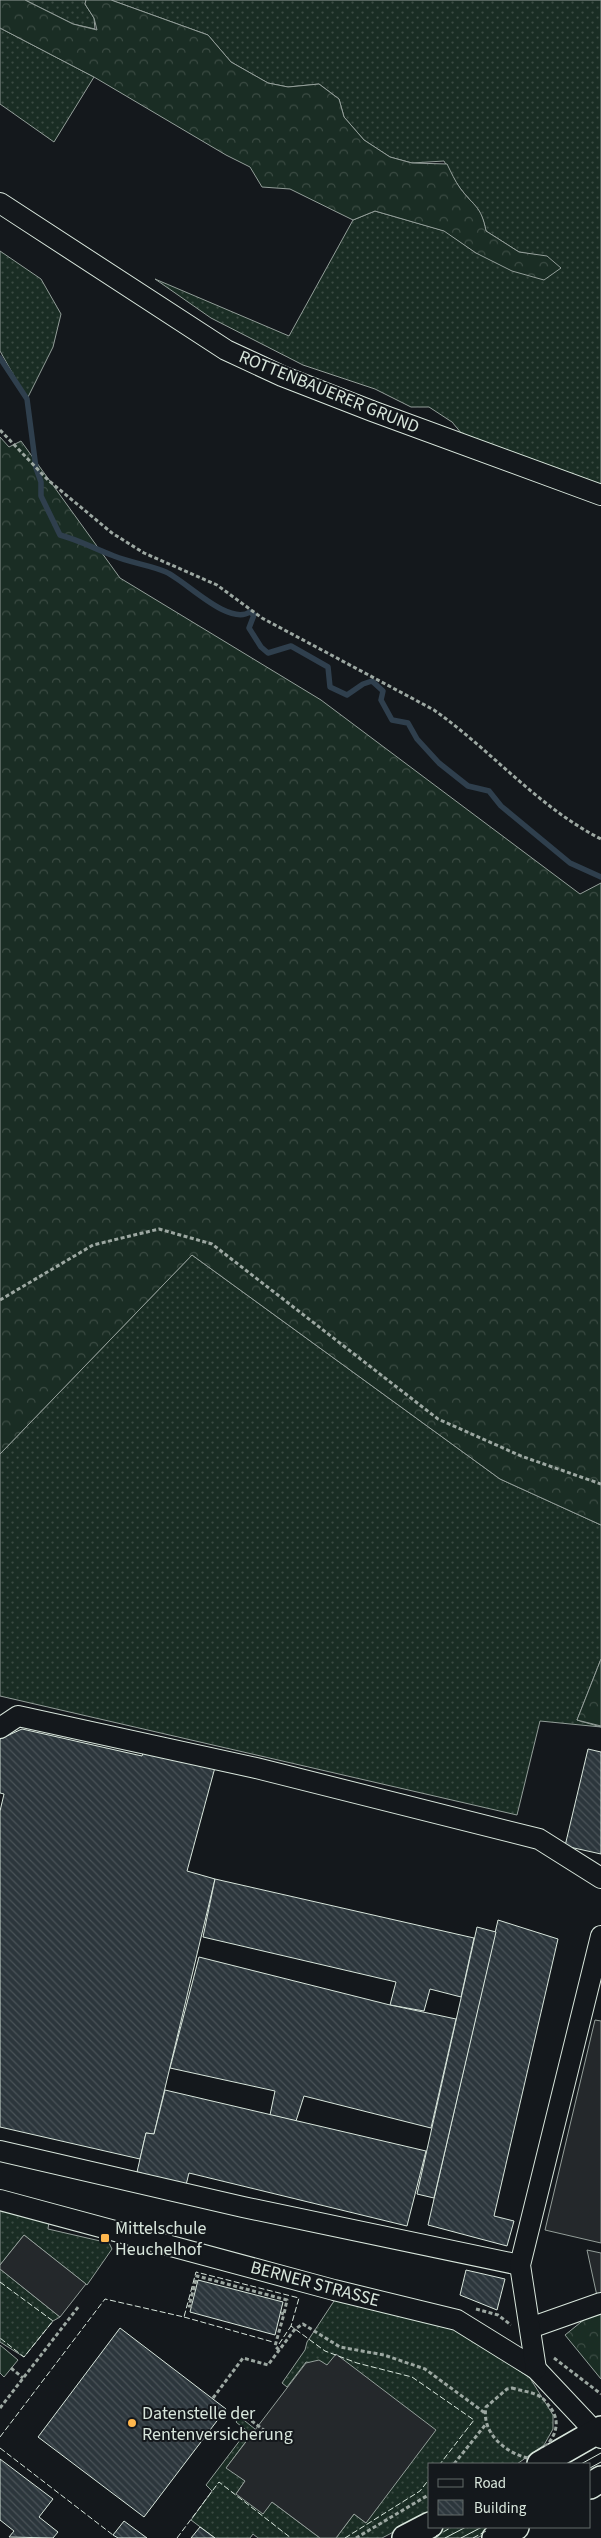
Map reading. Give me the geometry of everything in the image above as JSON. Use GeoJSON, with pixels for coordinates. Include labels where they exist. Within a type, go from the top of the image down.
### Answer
{"type":"FeatureCollection","features":[{"type":"Feature","properties":{"kind":"main road"},"geometry":{"type":"LineString","coordinates":[[542,2463],[599,2433]]}},
{"type":"Feature","properties":{"kind":"main road"},"geometry":{"type":"LineString","coordinates":[[405,2538],[428,2526]]}},
{"type":"Feature","properties":{"kind":"main road"},"geometry":{"type":"LineString","coordinates":[[495,2538],[514,2528]]}},
{"type":"Feature","properties":{"kind":"street","name":"ROTTENBAUERER GRUND"},"geometry":{"type":"LineString","coordinates":[[0,203],[226,350],[282,376],[372,412],[601,495]]}},
{"type":"Feature","properties":{"kind":"street"},"geometry":{"type":"LineString","coordinates":[[0,1728],[18,1716],[256,1768],[539,1839],[601,1878]]}},
{"type":"Feature","properties":{"kind":"street"},"geometry":{"type":"LineString","coordinates":[[536,2369],[520,2265],[601,1936]]}},
{"type":"Feature","properties":{"kind":"street"},"geometry":{"type":"LineString","coordinates":[[0,2151],[243,2208],[520,2265]]}},
{"type":"Feature","properties":{"kind":"street","name":"BERNER STRASSE"},"geometry":{"type":"LineString","coordinates":[[0,2200],[334,2290],[457,2320],[536,2369],[599,2433]]}},
{"type":"Feature","properties":{"kind":"street"},"geometry":{"type":"LineString","coordinates":[[530,2328],[601,2303]]}},
{"type":"Feature","properties":{"kind":"path"},"geometry":{"type":"LineString","coordinates":[[0,430],[42,474],[112,533],[144,553],[218,585],[262,618],[434,710],[460,728],[529,790],[569,821],[601,839]]}},
{"type":"Feature","properties":{"kind":"path"},"geometry":{"type":"LineString","coordinates":[[0,1300],[93,1245],[159,1229],[212,1244],[438,1419],[521,1456],[601,1484]]}},
{"type":"Feature","properties":{"kind":"path"},"geometry":{"type":"LineString","coordinates":[[192,2306],[189,2306],[197,2276],[287,2300],[282,2313],[275,2346],[279,2350]]}},
{"type":"Feature","properties":{"kind":"path"},"geometry":{"type":"LineString","coordinates":[[0,2408],[79,2306]]}},
{"type":"Feature","properties":{"kind":"path"},"geometry":{"type":"LineString","coordinates":[[213,2398],[243,2358],[268,2365],[295,2329],[303,2324],[340,2347],[384,2355],[425,2369],[485,2414]]}},
{"type":"Feature","properties":{"kind":"path"},"geometry":{"type":"LineString","coordinates":[[11,2368],[23,2378]]}},
{"type":"Feature","properties":{"kind":"path"},"geometry":{"type":"LineString","coordinates":[[512,2388],[542,2398],[554,2413],[557,2427],[553,2438],[545,2449],[531,2459],[520,2457],[496,2441],[487,2424],[486,2407],[507,2389],[512,2388]]}},
{"type":"Feature","properties":{"kind":"path"},"geometry":{"type":"LineString","coordinates":[[236,2409],[265,2431]]}},
{"type":"Feature","properties":{"kind":"path"},"geometry":{"type":"LineString","coordinates":[[455,2463],[487,2424]]}},
{"type":"Feature","properties":{"kind":"path"},"geometry":{"type":"LineString","coordinates":[[356,2538],[428,2495]]}},
{"type":"Feature","properties":{"kind":"green space"},"geometry":{"type":"Polygon","coordinates":[[[0,0],[25,0],[73,24],[97,30],[94,18],[85,4],[86,0],[111,0],[208,35],[231,62],[268,83],[288,87],[319,84],[339,99],[344,117],[364,140],[390,157],[412,163],[447,164],[460,188],[482,216],[486,231],[519,252],[547,256],[561,268],[544,280],[512,271],[476,253],[444,231],[375,211],[353,220],[290,189],[262,187],[250,167],[226,155],[94,77],[0,28],[0,0]]]}},
{"type":"Feature","properties":{"kind":"green space"},"geometry":{"type":"Polygon","coordinates":[[[25,0],[86,0],[85,4],[94,18],[95,29],[73,24],[25,0]]]}},
{"type":"Feature","properties":{"kind":"green space"},"geometry":{"type":"Polygon","coordinates":[[[111,0],[601,0],[601,495],[473,447],[452,422],[429,407],[411,407],[375,389],[303,365],[211,318],[155,279],[289,336],[353,220],[375,211],[445,231],[476,253],[547,257],[519,252],[486,231],[479,212],[458,185],[444,161],[412,163],[390,157],[364,140],[344,117],[339,99],[319,84],[288,87],[268,83],[231,62],[208,35],[111,0]]]}},
{"type":"Feature","properties":{"kind":"green space"},"geometry":{"type":"Polygon","coordinates":[[[0,28],[94,77],[54,142],[0,104],[0,28]]]}},
{"type":"Feature","properties":{"kind":"green space"},"geometry":{"type":"Polygon","coordinates":[[[0,251],[41,279],[61,314],[53,347],[27,399],[0,351],[0,251]]]}},
{"type":"Feature","properties":{"kind":"green space"},"geometry":{"type":"Polygon","coordinates":[[[0,437],[9,447],[21,441],[120,578],[321,700],[580,894],[601,883],[601,1525],[500,1479],[192,1255],[0,1454],[0,437]]]}},
{"type":"Feature","properties":{"kind":"green space"},"geometry":{"type":"Polygon","coordinates":[[[192,1255],[500,1479],[601,1525],[601,1659],[577,1720],[601,1727],[540,1721],[517,1815],[0,1696],[0,1454],[192,1255]]]}},
{"type":"Feature","properties":{"kind":"green space"},"geometry":{"type":"Polygon","coordinates":[[[601,1659],[601,1726],[577,1720],[601,1659]]]}},
{"type":"Feature","properties":{"kind":"green space"},"geometry":{"type":"Polygon","coordinates":[[[0,2209],[49,2222],[48,2229],[109,2243],[112,2249],[87,2285],[24,2235],[0,2265],[0,2209]]]}},
{"type":"Feature","properties":{"kind":"green space"},"geometry":{"type":"Polygon","coordinates":[[[0,2269],[60,2317],[53,2321],[24,2357],[0,2342],[0,2269]]]}},
{"type":"Feature","properties":{"kind":"green space"},"geometry":{"type":"Polygon","coordinates":[[[338,2295],[455,2327],[530,2378],[553,2415],[553,2429],[544,2445],[518,2463],[428,2463],[428,2514],[382,2538],[336,2538],[354,2514],[366,2523],[327,2365],[306,2362],[287,2387],[282,2383],[305,2350],[307,2342],[338,2295]]]}},
{"type":"Feature","properties":{"kind":"green space"},"geometry":{"type":"Polygon","coordinates":[[[601,2311],[601,2379],[565,2335],[591,2314],[601,2311]]]}},
{"type":"Feature","properties":{"kind":"green space"},"geometry":{"type":"Polygon","coordinates":[[[0,2345],[18,2360],[4,2377],[0,2373],[0,2345]]]}},
{"type":"Feature","properties":{"kind":"green space"},"geometry":{"type":"Polygon","coordinates":[[[240,2417],[255,2429],[227,2467],[245,2481],[236,2494],[272,2502],[320,2538],[258,2538],[253,2534],[250,2538],[215,2538],[191,2520],[212,2491],[206,2485],[247,2431],[236,2422],[240,2417]]]}},
{"type":"Feature","properties":{"kind":"green space"},"geometry":{"type":"Polygon","coordinates":[[[442,2528],[496,2528],[477,2538],[423,2538],[442,2528]]]}},
{"type":"Feature","properties":{"kind":"shaded area"},"geometry":{"type":"Polygon","coordinates":[[[595,2020],[601,2021],[601,2243],[545,2230],[595,2020]]]}},
{"type":"Feature","properties":{"kind":"shaded area"},"geometry":{"type":"Polygon","coordinates":[[[24,2235],[86,2284],[60,2317],[0,2269],[0,2265],[24,2235]]]}},
{"type":"Feature","properties":{"kind":"shaded area"},"geometry":{"type":"Polygon","coordinates":[[[587,2250],[601,2253],[601,2294],[597,2296],[587,2250]]]}},
{"type":"Feature","properties":{"kind":"shaded area"},"geometry":{"type":"Polygon","coordinates":[[[336,2354],[436,2430],[366,2523],[354,2514],[336,2538],[320,2538],[272,2502],[263,2514],[236,2494],[245,2481],[226,2468],[306,2363],[319,2360],[327,2365],[336,2354]]]}},
{"type":"Feature","properties":{"kind":"building"},"geometry":{"type":"Polygon","coordinates":[[[22,1729],[142,1756],[146,1744],[217,1760],[187,1871],[215,1879],[154,2134],[146,2133],[140,2159],[0,2127],[0,1811],[4,1794],[0,1793],[0,1739],[22,1729]]]}},
{"type":"Feature","properties":{"kind":"building"},"geometry":{"type":"Polygon","coordinates":[[[588,1749],[601,1752],[601,1854],[565,1846],[588,1749]]]}},
{"type":"Feature","properties":{"kind":"building"},"geometry":{"type":"Polygon","coordinates":[[[215,1879],[474,1938],[461,1997],[430,1989],[424,2011],[390,2005],[396,1982],[203,1937],[215,1879]]]}},
{"type":"Feature","properties":{"kind":"building"},"geometry":{"type":"Polygon","coordinates":[[[498,1920],[558,1939],[494,2216],[514,2221],[507,2246],[428,2225],[498,1920]]]}},
{"type":"Feature","properties":{"kind":"building"},"geometry":{"type":"Polygon","coordinates":[[[477,1927],[496,1932],[434,2198],[417,2194],[477,1927]]]}},
{"type":"Feature","properties":{"kind":"building"},"geometry":{"type":"Polygon","coordinates":[[[199,1957],[390,2005],[456,2019],[431,2128],[304,2096],[296,2121],[270,2115],[275,2091],[170,2068],[199,1957]]]}},
{"type":"Feature","properties":{"kind":"building"},"geometry":{"type":"Polygon","coordinates":[[[165,2090],[426,2151],[407,2226],[189,2173],[186,2185],[137,2172],[146,2133],[154,2134],[165,2090]]]}},
{"type":"Feature","properties":{"kind":"building"},"geometry":{"type":"Polygon","coordinates":[[[466,2270],[505,2279],[497,2310],[460,2295],[466,2270]]]}},
{"type":"Feature","properties":{"kind":"building"},"geometry":{"type":"Polygon","coordinates":[[[198,2280],[283,2302],[275,2335],[190,2312],[198,2280]]]}},
{"type":"Feature","properties":{"kind":"building","name":"Datenstelle der Rentenversicherung"},"geometry":{"type":"Polygon","coordinates":[[[120,2328],[226,2409],[144,2517],[38,2437],[120,2328]]]}},
{"type":"Feature","properties":{"kind":"building"},"geometry":{"type":"Polygon","coordinates":[[[0,2459],[53,2499],[39,2517],[58,2532],[53,2538],[9,2537],[14,2531],[0,2520],[0,2459]]]}},
{"type":"Feature","properties":{"kind":"building"},"geometry":{"type":"Polygon","coordinates":[[[124,2521],[147,2538],[118,2538],[113,2535],[124,2521]]]}},
{"type":"Feature","properties":{"kind":"building"},"geometry":{"type":"Polygon","coordinates":[[[200,2527],[215,2538],[191,2538],[200,2527]]]}},
{"type":"Feature","properties":{"kind":"waterway"},"geometry":{"type":"LineString","coordinates":[[0,358],[27,399],[36,468],[41,482],[41,496],[60,535],[120,558],[166,572],[207,601],[230,613],[241,615],[250,612],[254,615],[249,628],[261,647],[268,653],[291,646],[328,667],[330,687],[347,695],[363,684],[372,681],[383,691],[381,700],[392,720],[408,723],[417,739],[439,763],[468,786],[489,791],[501,806],[570,863],[601,877]]}},
{"type":"Feature","properties":{"kind":"tram line"},"geometry":{"type":"LineString","coordinates":[[583,2463],[601,2453]]}},
{"type":"Feature","properties":{"kind":"tram line"},"geometry":{"type":"LineString","coordinates":[[591,2467],[601,2462]]}},
{"type":"Feature","properties":{"kind":"tram line"},"geometry":{"type":"LineString","coordinates":[[445,2538],[464,2528]]}},
{"type":"Feature","properties":{"kind":"tram line"},"geometry":{"type":"LineString","coordinates":[[461,2538],[480,2528]]}},
{"type":"Feature","properties":{"kind":"fence"},"geometry":{"type":"LineString","coordinates":[[0,2437],[105,2299],[184,2317],[196,2272],[299,2298],[291,2326],[325,2351],[357,2363],[412,2377],[474,2420],[441,2463]]}},
{"type":"Feature","properties":{"kind":"fence"},"geometry":{"type":"LineString","coordinates":[[0,2282],[53,2321],[24,2357],[0,2338]]}},
{"type":"Feature","properties":{"kind":"fence"},"geometry":{"type":"LineString","coordinates":[[184,2317],[273,2342]]}},
{"type":"Feature","properties":{"kind":"fence"},"geometry":{"type":"LineString","coordinates":[[279,2344],[291,2326]]}},
{"type":"Feature","properties":{"kind":"fence"},"geometry":{"type":"LineString","coordinates":[[0,2448],[113,2535]]}},
{"type":"Feature","properties":{"kind":"fence"},"geometry":{"type":"LineString","coordinates":[[345,2538],[420,2491],[428,2481]]}},
{"type":"Feature","properties":{"kind":"fence"},"geometry":{"type":"LineString","coordinates":[[177,2538],[219,2482],[291,2538]]}},
{"type":"Feature","properties":{"kind":"fence"},"geometry":{"type":"LineString","coordinates":[[436,2536],[450,2528]]}},
{"type":"Feature","properties":{"kind":"fence"},"geometry":{"type":"LineString","coordinates":[[473,2538],[488,2530]]}},
{"type":"Feature","properties":{"kind":"place","name":"Mittelschule Heuchelhof"},"geometry":{"type":"Point","coordinates":[105,2238]}},
{"type":"Feature","properties":{"kind":"place","name":"Datenstelle der Rentenversicherung"},"geometry":{"type":"Point","coordinates":[132,2423]}}]}
